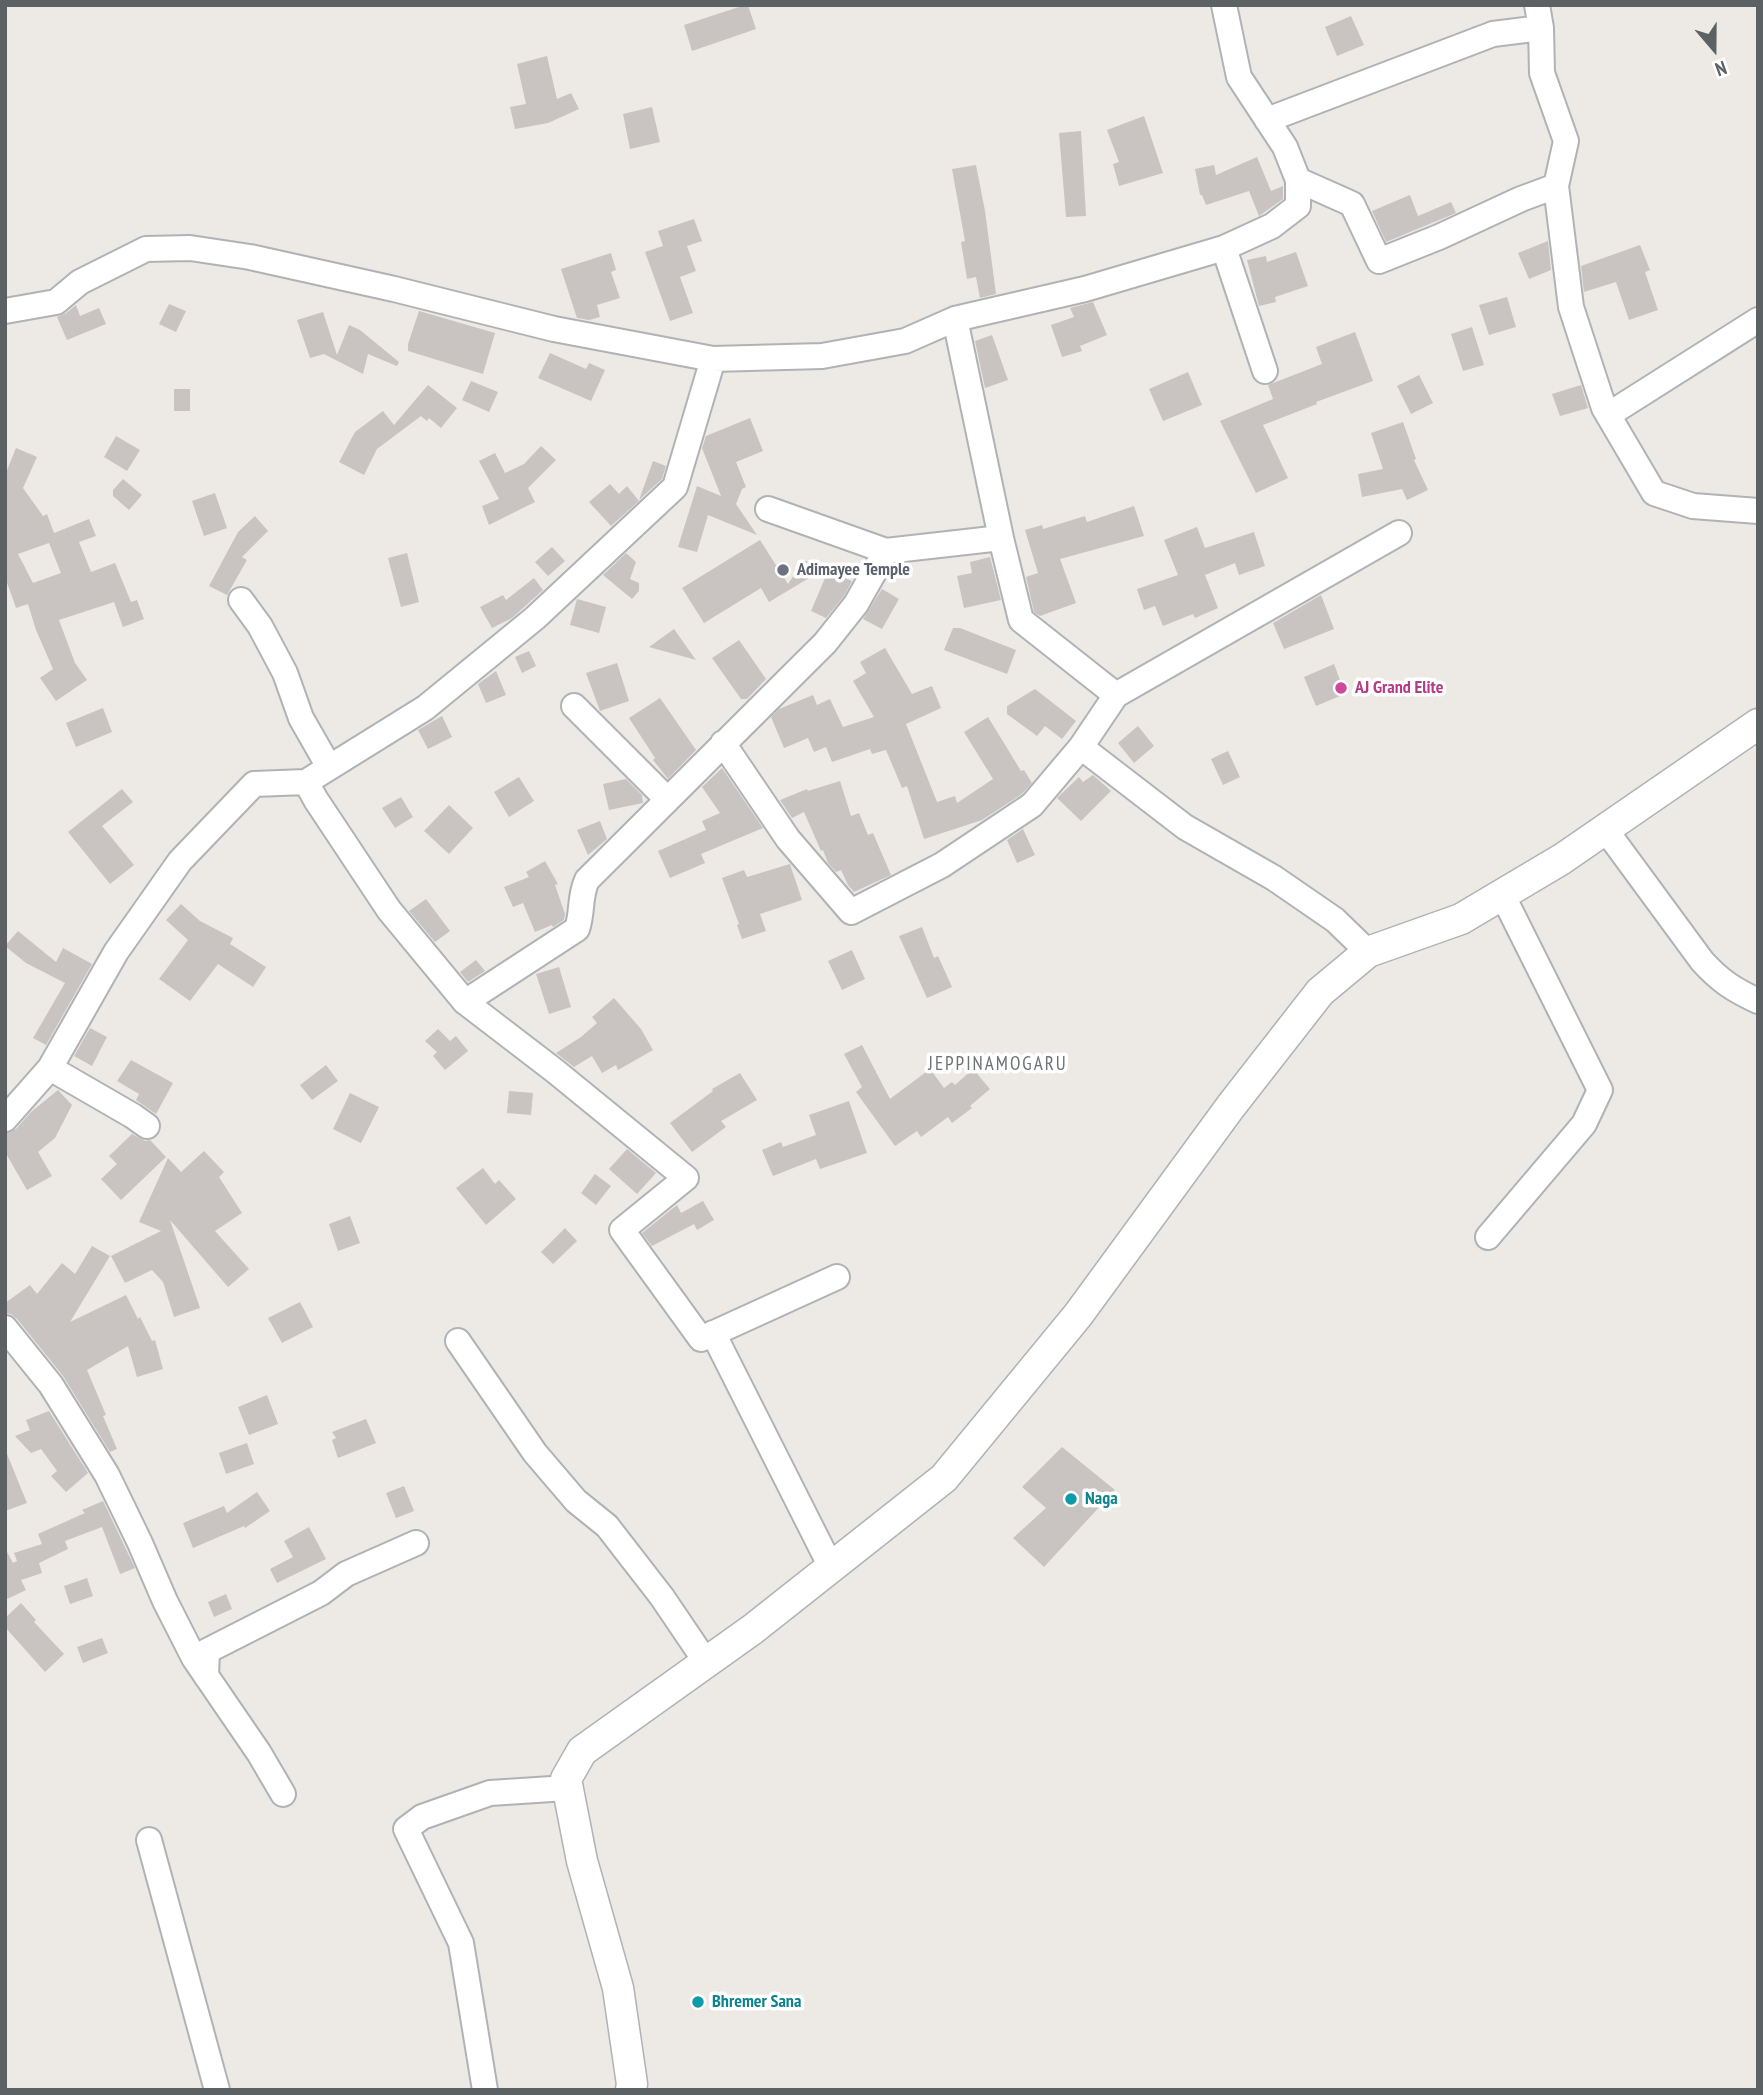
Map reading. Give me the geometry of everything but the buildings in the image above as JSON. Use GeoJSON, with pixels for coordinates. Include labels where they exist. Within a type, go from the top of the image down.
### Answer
{"type":"FeatureCollection","features":[{"type":"Feature","properties":{"kind":"street"},"geometry":{"type":"LineString","coordinates":[[5,311],[56,302],[80,282],[146,250],[190,248],[250,257],[394,289],[554,329],[713,359],[822,356],[905,341],[955,319],[1085,289],[1224,248],[1272,226],[1298,206],[1298,180],[1285,147],[1239,77],[1224,5]]}},
{"type":"Feature","properties":{"kind":"street"},"geometry":{"type":"LineString","coordinates":[[1267,120],[1539,17],[1542,74],[1566,141],[1556,186],[1571,307],[1608,415],[1654,492],[1693,506],[1758,511]]}},
{"type":"Feature","properties":{"kind":"street"},"geometry":{"type":"LineString","coordinates":[[1298,180],[1352,204],[1379,261],[1556,186]]}},
{"type":"Feature","properties":{"kind":"street"},"geometry":{"type":"LineString","coordinates":[[1224,248],[1265,371]]}},
{"type":"Feature","properties":{"kind":"street"},"geometry":{"type":"LineString","coordinates":[[955,319],[1021,621],[1116,695]]}},
{"type":"Feature","properties":{"kind":"street"},"geometry":{"type":"LineString","coordinates":[[1608,415],[1758,320]]}},
{"type":"Feature","properties":{"kind":"street"},"geometry":{"type":"LineString","coordinates":[[5,1119],[50,1068],[116,952],[180,861],[254,784],[306,782],[425,708],[535,618],[675,487],[713,359]]}},
{"type":"Feature","properties":{"kind":"street"},"geometry":{"type":"LineString","coordinates":[[768,509],[886,551],[1001,538]]}},
{"type":"Feature","properties":{"kind":"street"},"geometry":{"type":"LineString","coordinates":[[723,743],[788,839],[851,912],[942,865],[1032,805],[1081,747],[1116,695],[1399,533]]}},
{"type":"Feature","properties":{"kind":"street"},"geometry":{"type":"LineString","coordinates":[[465,1002],[577,929],[581,892],[587,880],[825,643],[856,604],[886,551]]}},
{"type":"Feature","properties":{"kind":"street"},"geometry":{"type":"LineString","coordinates":[[241,600],[260,626],[285,673],[301,718],[329,767]]}},
{"type":"Feature","properties":{"kind":"street"},"geometry":{"type":"LineString","coordinates":[[574,706],[667,799]]}},
{"type":"Feature","properties":{"kind":"street"},"geometry":{"type":"LineString","coordinates":[[631,2090],[618,1988],[582,1861],[567,1788],[566,1779],[582,1751],[753,1629],[944,1478],[1078,1315],[1231,1106],[1320,992],[1368,953],[1461,919],[1562,859],[1758,724]]}},
{"type":"Feature","properties":{"kind":"street"},"geometry":{"type":"LineString","coordinates":[[1081,747],[1185,827],[1274,878],[1335,920],[1368,953]]}},
{"type":"Feature","properties":{"kind":"street"},"geometry":{"type":"LineString","coordinates":[[306,782],[389,910],[465,1002],[686,1178],[622,1230],[701,1339],[837,1277]]}},
{"type":"Feature","properties":{"kind":"street"},"geometry":{"type":"LineString","coordinates":[[1605,830],[1702,961],[1719,979],[1758,1001]]}},
{"type":"Feature","properties":{"kind":"street"},"geometry":{"type":"LineString","coordinates":[[1488,1237],[1584,1124],[1600,1090],[1502,894]]}},
{"type":"Feature","properties":{"kind":"street"},"geometry":{"type":"LineString","coordinates":[[50,1068],[134,1116],[146,1126]]}},
{"type":"Feature","properties":{"kind":"street"},"geometry":{"type":"LineString","coordinates":[[5,1328],[51,1385],[107,1475],[194,1658],[259,1753],[283,1794]]}},
{"type":"Feature","properties":{"kind":"street"},"geometry":{"type":"LineString","coordinates":[[713,1333],[831,1567]]}},
{"type":"Feature","properties":{"kind":"street"},"geometry":{"type":"LineString","coordinates":[[458,1341],[535,1453],[576,1501],[607,1525],[662,1597],[706,1662]]}},
{"type":"Feature","properties":{"kind":"street"},"geometry":{"type":"LineString","coordinates":[[206,1676],[207,1651],[321,1593],[346,1574],[416,1544]]}},
{"type":"Feature","properties":{"kind":"street"},"geometry":{"type":"LineString","coordinates":[[485,2090],[461,1943],[406,1829],[422,1817],[490,1793],[567,1788]]}},
{"type":"Feature","properties":{"kind":"street"},"geometry":{"type":"LineString","coordinates":[[149,1840],[217,2090]]}},
{"type":"Feature","properties":{"kind":"place","name":"Adimayee Temple"},"geometry":{"type":"Point","coordinates":[783,570]}},
{"type":"Feature","properties":{"kind":"place","name":"AJ Grand Elite"},"geometry":{"type":"Point","coordinates":[1341,688]}},
{"type":"Feature","properties":{"kind":"place","name":"Naga"},"geometry":{"type":"Point","coordinates":[1071,1499]}},
{"type":"Feature","properties":{"kind":"place","name":"Bhremer Sana"},"geometry":{"type":"Point","coordinates":[698,2002]}},
{"type":"Feature","properties":{"kind":"district","name":"JEPPINAMOGARU"},"geometry":{"type":"Point","coordinates":[998,1065]}}]}
